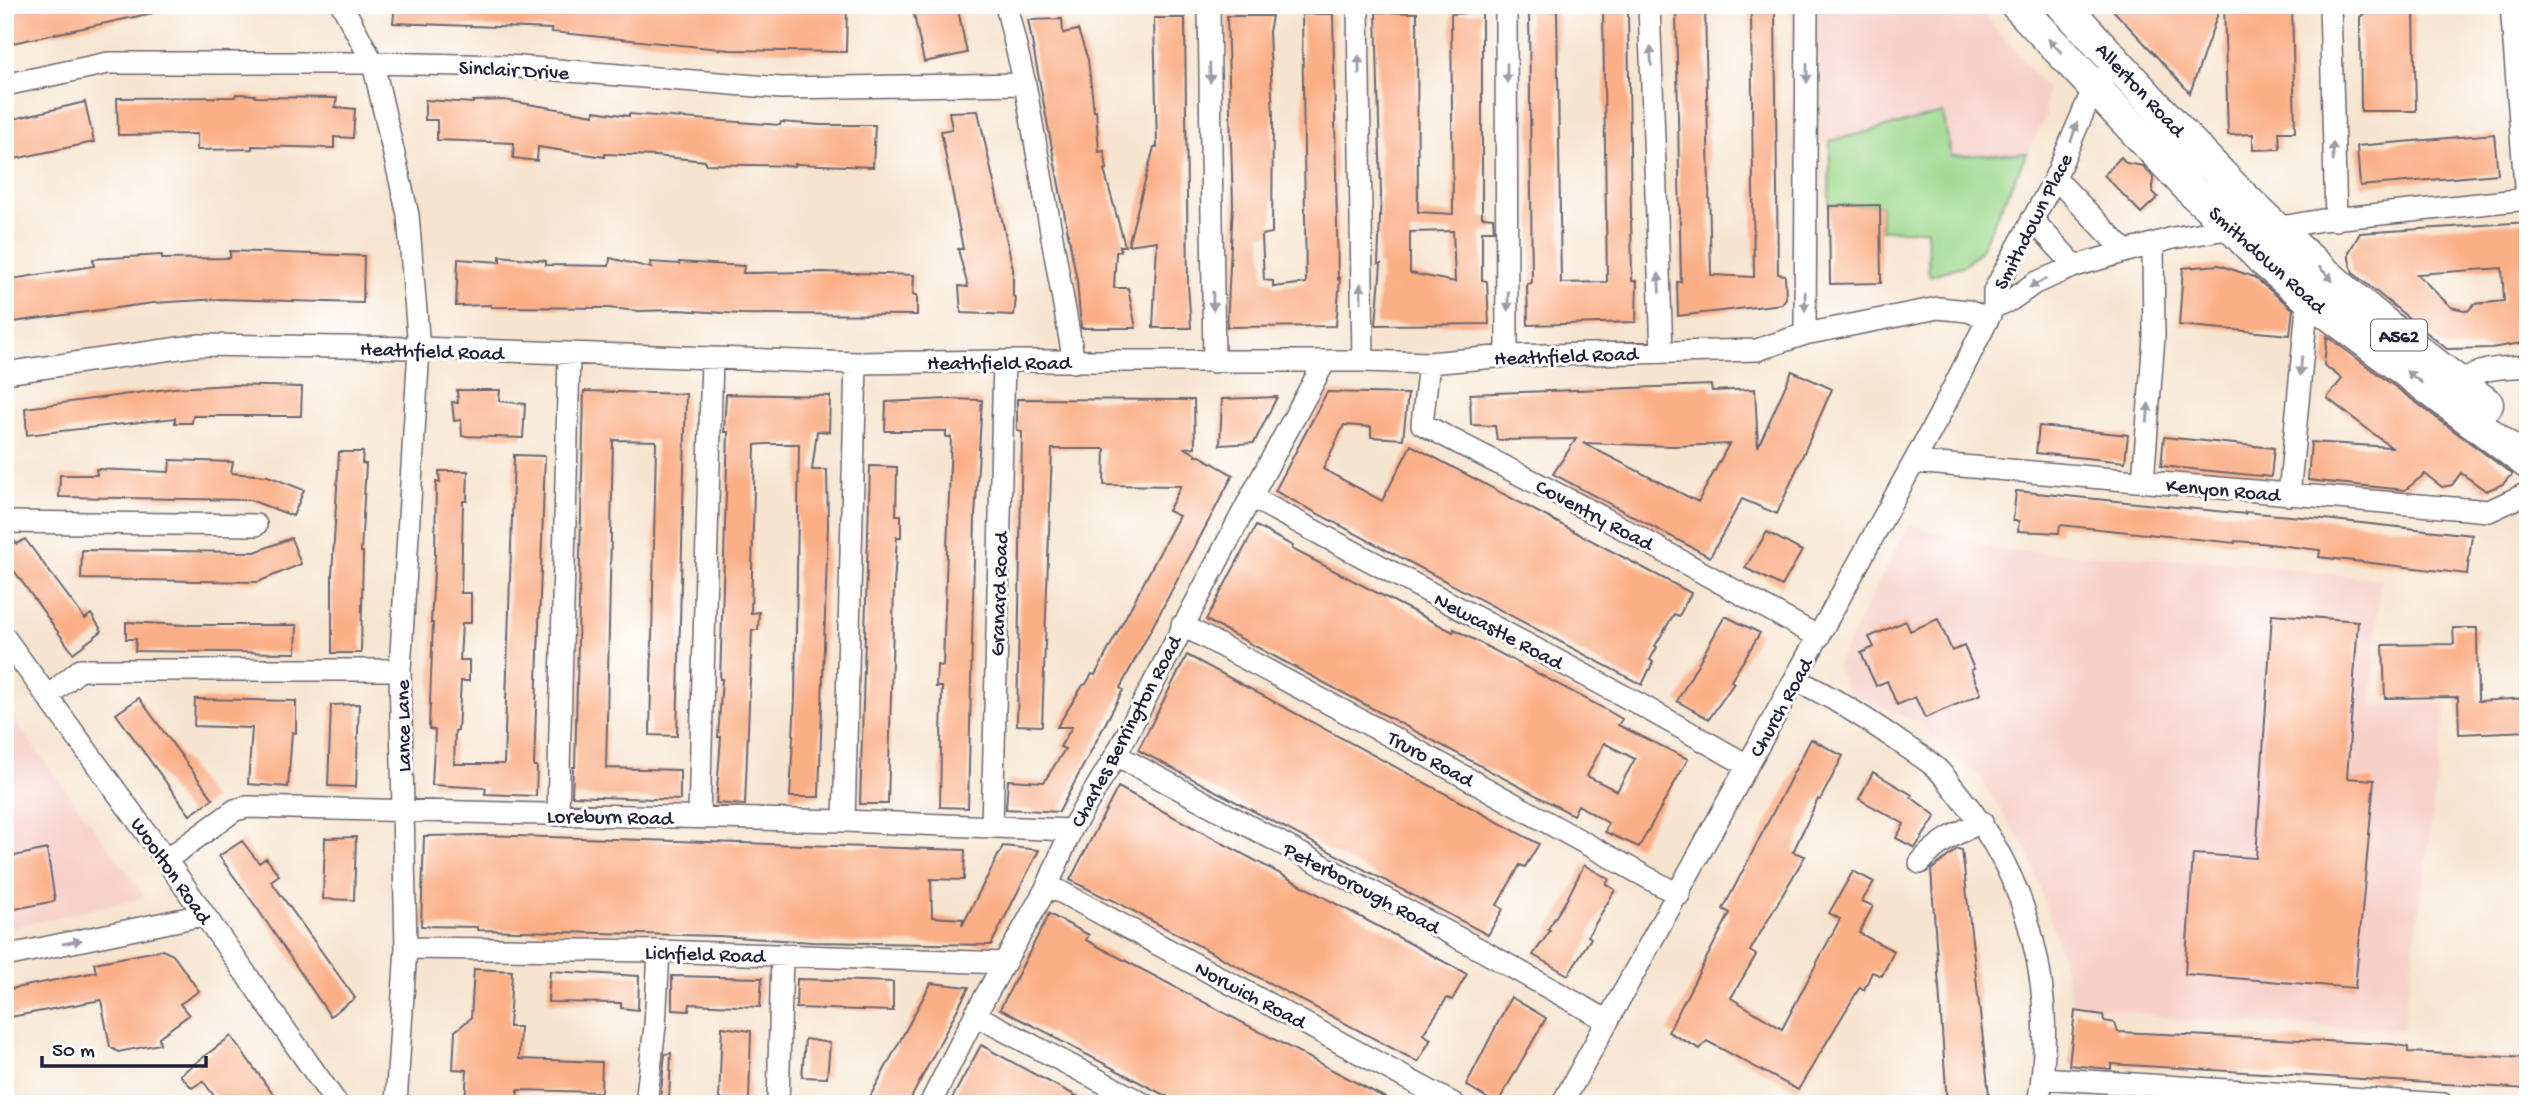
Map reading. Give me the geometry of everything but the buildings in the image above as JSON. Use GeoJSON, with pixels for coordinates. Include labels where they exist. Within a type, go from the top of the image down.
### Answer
{"type":"FeatureCollection","features":[{"type":"Feature","properties":{"kind":"highway","name":"Allerton Road"},"geometry":{"type":"LineString","coordinates":[[2017,5],[2151,147]]}},
{"type":"Feature","properties":{"kind":"highway","name":"Allerton Road"},"geometry":{"type":"LineString","coordinates":[[2063,5],[2220,172]]}},
{"type":"Feature","properties":{"kind":"highway","name":"Smithdown Road"},"geometry":{"type":"LineString","coordinates":[[2151,147],[2204,219],[2233,228],[2262,259],[2308,298],[2454,393],[2528,435]]}},
{"type":"Feature","properties":{"kind":"highway","name":"Smithdown Road"},"geometry":{"type":"LineString","coordinates":[[2220,172],[2334,284],[2528,463]]}},
{"type":"Feature","properties":{"kind":"street","name":"Lance Lane"},"geometry":{"type":"LineString","coordinates":[[342,5],[373,63],[408,215],[419,348],[400,670],[406,948],[396,1104]]}},
{"type":"Feature","properties":{"kind":"street"},"geometry":{"type":"LineString","coordinates":[[1006,5],[1025,84],[1074,362]]}},
{"type":"Feature","properties":{"kind":"street"},"geometry":{"type":"LineString","coordinates":[[1209,5],[1214,362]]}},
{"type":"Feature","properties":{"kind":"street"},"geometry":{"type":"LineString","coordinates":[[1359,5],[1363,361]]}},
{"type":"Feature","properties":{"kind":"street"},"geometry":{"type":"LineString","coordinates":[[1506,5],[1507,356]]}},
{"type":"Feature","properties":{"kind":"street"},"geometry":{"type":"LineString","coordinates":[[1649,5],[1662,352]]}},
{"type":"Feature","properties":{"kind":"street"},"geometry":{"type":"LineString","coordinates":[[1805,334],[1807,5]]}},
{"type":"Feature","properties":{"kind":"street"},"geometry":{"type":"LineString","coordinates":[[2330,5],[2336,220]]}},
{"type":"Feature","properties":{"kind":"street"},"geometry":{"type":"LineString","coordinates":[[2233,228],[2276,228],[2527,199],[2511,5]]}},
{"type":"Feature","properties":{"kind":"street","name":"Sinclair Drive"},"geometry":{"type":"LineString","coordinates":[[5,85],[108,63],[507,66],[781,88],[1025,84]]}},
{"type":"Feature","properties":{"kind":"street","name":"Smithdown Place"},"geometry":{"type":"LineString","coordinates":[[1991,313],[1994,291],[2055,178],[2094,87],[2118,64]]}},
{"type":"Feature","properties":{"kind":"street"},"geometry":{"type":"LineString","coordinates":[[2204,219],[2220,172]]}},
{"type":"Feature","properties":{"kind":"street"},"geometry":{"type":"LineString","coordinates":[[2055,178],[2124,251]]}},
{"type":"Feature","properties":{"kind":"street"},"geometry":{"type":"LineString","coordinates":[[2032,219],[2075,266]]}},
{"type":"Feature","properties":{"kind":"street","name":"Smithdown Place"},"geometry":{"type":"LineString","coordinates":[[1991,313],[2035,283],[2075,266],[2153,245],[2204,219]]}},
{"type":"Feature","properties":{"kind":"street"},"geometry":{"type":"LineString","coordinates":[[2143,481],[2154,337],[2153,245]]}},
{"type":"Feature","properties":{"kind":"street"},"geometry":{"type":"LineString","coordinates":[[2289,495],[2308,298]]}},
{"type":"Feature","properties":{"kind":"street","name":"Heathfield Road"},"geometry":{"type":"LineString","coordinates":[[5,373],[200,345],[419,348],[856,363],[1429,363],[1507,356],[1757,349],[1805,334],[1938,308],[1991,313]]}},
{"type":"Feature","properties":{"kind":"street","name":"Church Road"},"geometry":{"type":"LineString","coordinates":[[1562,1104],[1796,680],[1938,418],[1991,313]]}},
{"type":"Feature","properties":{"kind":"street"},"geometry":{"type":"LineString","coordinates":[[558,815],[569,354]]}},
{"type":"Feature","properties":{"kind":"street"},"geometry":{"type":"LineString","coordinates":[[699,817],[712,359]]}},
{"type":"Feature","properties":{"kind":"street","name":"Granard Road"},"geometry":{"type":"LineString","coordinates":[[992,827],[1004,361]]}},
{"type":"Feature","properties":{"kind":"street","name":"Charles Berrington Road"},"geometry":{"type":"LineString","coordinates":[[930,1104],[975,1015],[1048,885],[1071,830],[1116,755],[1182,625],[1325,361]]}},
{"type":"Feature","properties":{"kind":"street"},"geometry":{"type":"LineString","coordinates":[[844,821],[856,363]]}},
{"type":"Feature","properties":{"kind":"street","name":"Coventry Road"},"geometry":{"type":"LineString","coordinates":[[1429,363],[1422,424],[1600,516],[1819,637]]}},
{"type":"Feature","properties":{"kind":"street"},"geometry":{"type":"LineString","coordinates":[[2454,393],[2479,370],[2528,366]]}},
{"type":"Feature","properties":{"kind":"street","name":"Kenyon Road"},"geometry":{"type":"LineString","coordinates":[[1914,462],[2489,511],[2528,493]]}},
{"type":"Feature","properties":{"kind":"street","name":"Newcastle Road"},"geometry":{"type":"LineString","coordinates":[[1251,497],[1637,703],[1747,765]]}},
{"type":"Feature","properties":{"kind":"street"},"geometry":{"type":"LineString","coordinates":[[5,522],[256,525]]}},
{"type":"Feature","properties":{"kind":"street","name":"Truro Road"},"geometry":{"type":"LineString","coordinates":[[1182,625],[1679,895]]}},
{"type":"Feature","properties":{"kind":"street","name":"Woolton Road"},"geometry":{"type":"LineString","coordinates":[[5,638],[166,860],[337,1104]]}},
{"type":"Feature","properties":{"kind":"street"},"geometry":{"type":"LineString","coordinates":[[47,696],[80,670],[400,670]]}},
{"type":"Feature","properties":{"kind":"street"},"geometry":{"type":"LineString","coordinates":[[1796,680],[1870,721],[1936,768],[1982,822],[2016,886],[2034,942],[2045,1007],[2042,1078],[2038,1104]]}},
{"type":"Feature","properties":{"kind":"street","name":"Peterborough Road"},"geometry":{"type":"LineString","coordinates":[[1116,755],[1483,951],[1608,1021]]}},
{"type":"Feature","properties":{"kind":"street","name":"Loreburn Road"},"geometry":{"type":"LineString","coordinates":[[166,860],[235,810],[247,807],[844,821],[1071,830]]}},
{"type":"Feature","properties":{"kind":"street"},"geometry":{"type":"LineString","coordinates":[[1920,863],[1948,837],[1982,822]]}},
{"type":"Feature","properties":{"kind":"street","name":"Norwich Road"},"geometry":{"type":"LineString","coordinates":[[1048,885],[1454,1104]]}},
{"type":"Feature","properties":{"kind":"street"},"geometry":{"type":"LineString","coordinates":[[5,956],[203,915]]}},
{"type":"Feature","properties":{"kind":"street","name":"Lichfield Road"},"geometry":{"type":"LineString","coordinates":[[406,948],[659,951],[1005,963]]}},
{"type":"Feature","properties":{"kind":"street"},"geometry":{"type":"LineString","coordinates":[[646,1104],[655,1026],[659,951]]}},
{"type":"Feature","properties":{"kind":"street"},"geometry":{"type":"LineString","coordinates":[[778,1104],[782,955]]}},
{"type":"Feature","properties":{"kind":"street"},"geometry":{"type":"LineString","coordinates":[[975,1015],[1144,1104]]}},
{"type":"Feature","properties":{"kind":"street"},"geometry":{"type":"LineString","coordinates":[[2042,1078],[2395,1103],[2443,1104]]}},
{"type":"Feature","properties":{"kind":"shaded area"},"geometry":{"type":"Polygon","coordinates":[[[1791,5],[1976,5],[2046,88],[2046,117],[2027,153],[1950,156],[1943,113],[1794,150],[1791,5]]]}},
{"type":"Feature","properties":{"kind":"shaded area"},"geometry":{"type":"Polygon","coordinates":[[[1908,525],[2001,550],[2245,563],[2380,580],[2371,706],[2447,703],[2403,1030],[2202,1020],[2194,1022],[2072,1002],[2058,944],[2028,851],[1979,777],[1917,722],[1849,692],[1836,667],[1908,525]]]}},
{"type":"Feature","properties":{"kind":"shaded area"},"geometry":{"type":"Polygon","coordinates":[[[5,708],[145,897],[5,929],[5,708]]]}},
{"type":"Feature","properties":{"kind":"green space"},"geometry":{"type":"Polygon","coordinates":[[[1943,113],[1951,156],[2027,153],[1980,251],[1965,265],[1929,276],[1927,230],[1881,230],[1880,205],[1829,206],[1830,141],[1943,113]]]}}]}
